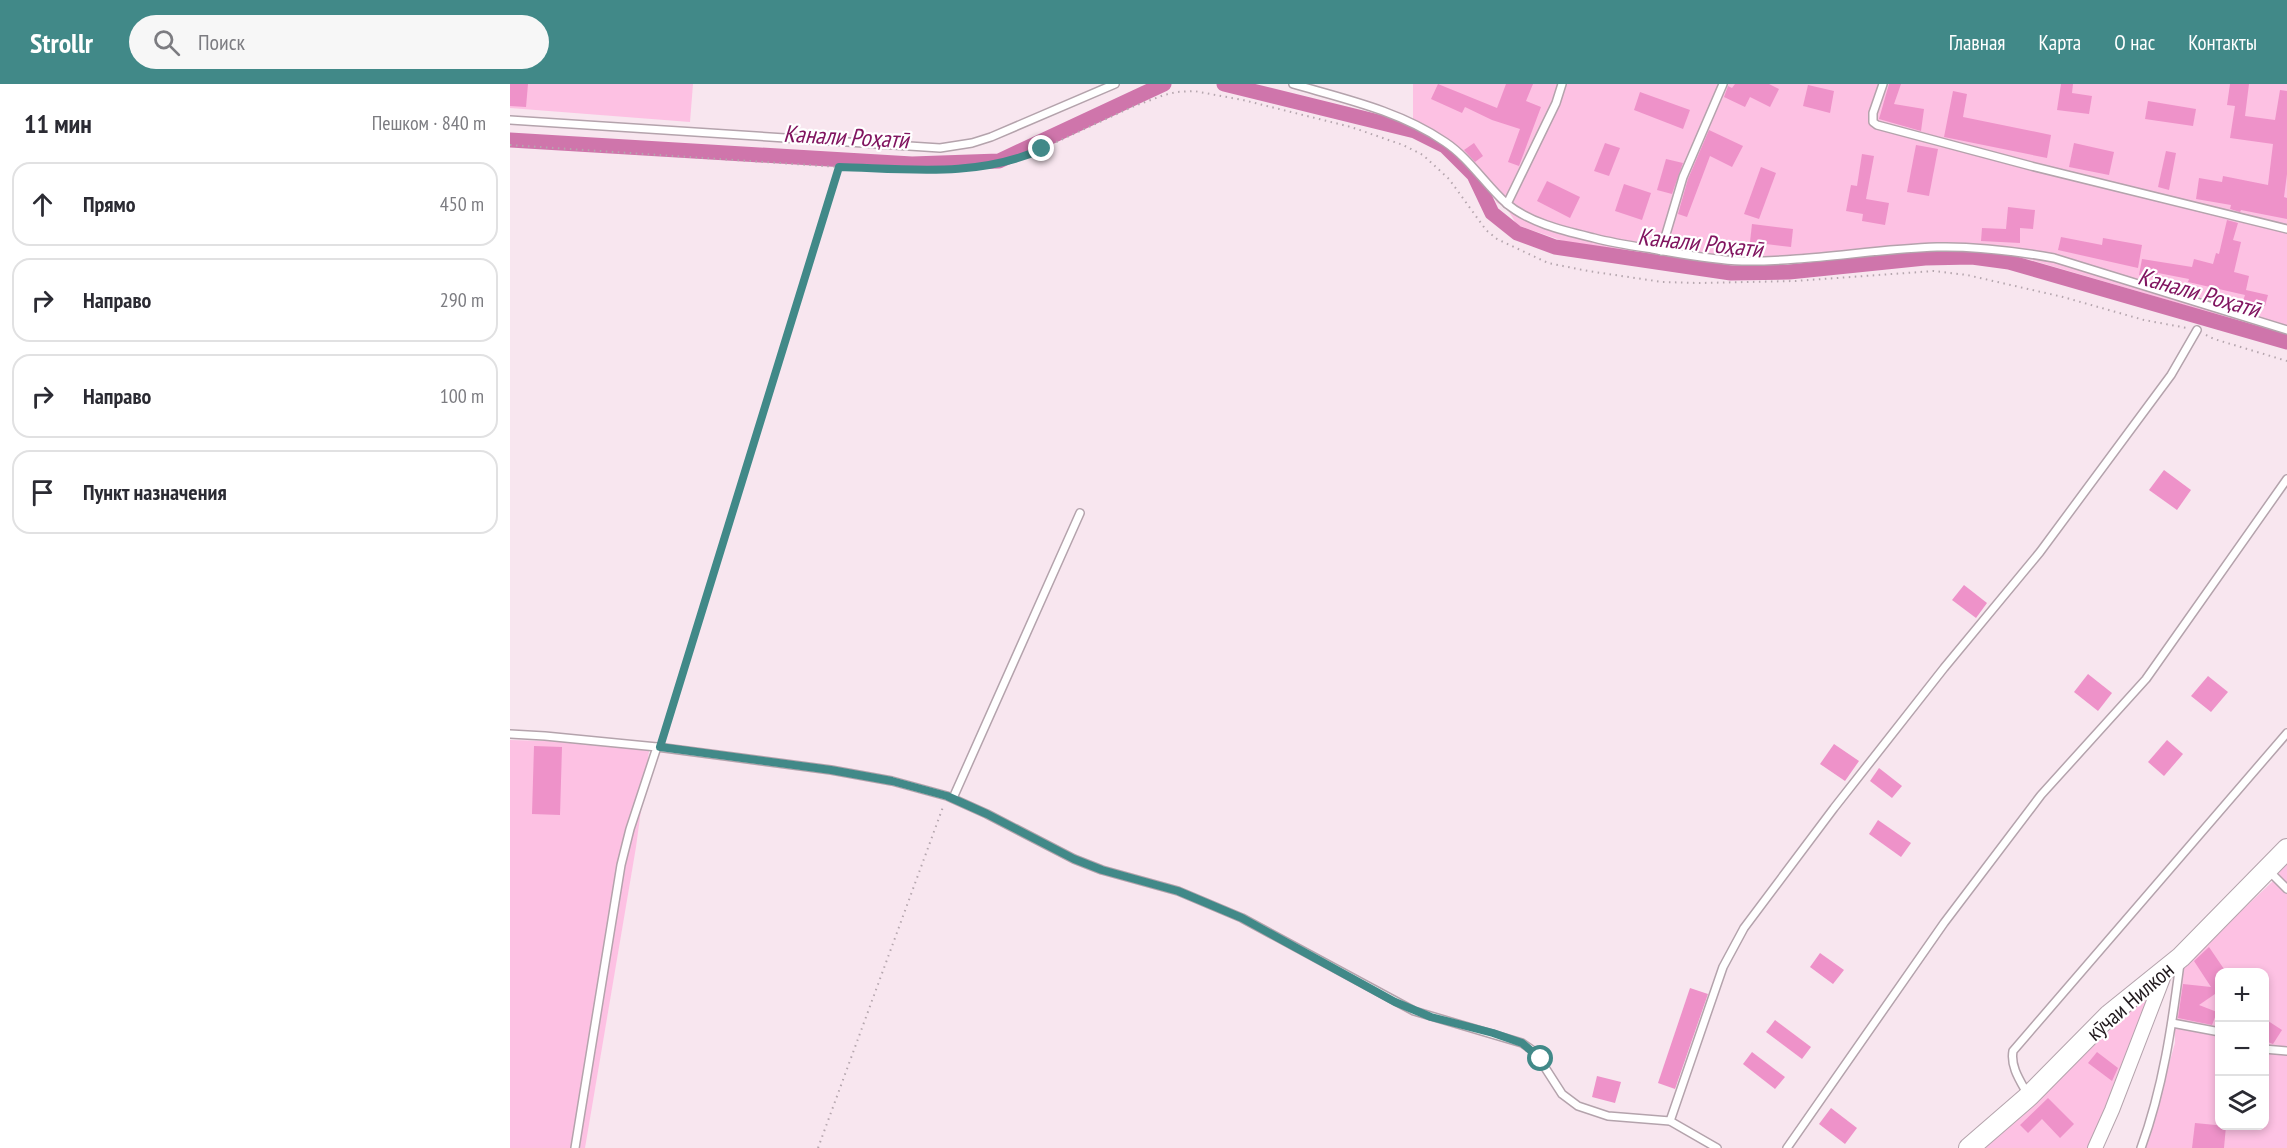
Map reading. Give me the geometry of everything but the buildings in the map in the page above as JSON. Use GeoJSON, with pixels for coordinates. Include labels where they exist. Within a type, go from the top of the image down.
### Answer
{"type":"FeatureCollection","features":[{"type":"Feature","properties":{"kind":"street","name":"кӯчаи Нилкон"},"geometry":{"type":"LineString","coordinates":[[1969,1148],[2029,1096],[2109,1015],[2181,957],[2287,849]]}},
{"type":"Feature","properties":{"kind":"street"},"geometry":{"type":"LineString","coordinates":[[2095,1148],[2166,970]]}},
{"type":"Feature","properties":{"kind":"lane"},"geometry":{"type":"LineString","coordinates":[[510,120],[947,147],[991,137],[1115,84]]}},
{"type":"Feature","properties":{"kind":"lane"},"geometry":{"type":"LineString","coordinates":[[1293,84],[1365,104],[1410,122],[1447,143],[1487,181],[1507,204],[1533,218],[1576,234],[1714,260],[1744,261],[1938,247],[1977,247],[2019,252],[2054,258],[2287,330]]}},
{"type":"Feature","properties":{"kind":"lane"},"geometry":{"type":"LineString","coordinates":[[1507,204],[1556,103],[1562,84]]}},
{"type":"Feature","properties":{"kind":"lane"},"geometry":{"type":"LineString","coordinates":[[1661,250],[1683,177],[1722,84]]}},
{"type":"Feature","properties":{"kind":"lane"},"geometry":{"type":"LineString","coordinates":[[1883,84],[1873,115],[1877,125],[2031,166],[2287,229]]}},
{"type":"Feature","properties":{"kind":"lane"},"geometry":{"type":"LineString","coordinates":[[1670,1121],[1723,967],[1744,928],[1834,808],[1944,668],[2040,552],[2171,375],[2197,330]]}},
{"type":"Feature","properties":{"kind":"lane"},"geometry":{"type":"LineString","coordinates":[[1787,1148],[1944,924],[2041,795],[2146,679],[2287,479]]}},
{"type":"Feature","properties":{"kind":"lane"},"geometry":{"type":"LineString","coordinates":[[950,797],[1080,513]]}},
{"type":"Feature","properties":{"kind":"lane"},"geometry":{"type":"LineString","coordinates":[[2029,1096],[2016,1073],[2012,1058],[2013,1051],[2287,733]]}},
{"type":"Feature","properties":{"kind":"lane"},"geometry":{"type":"LineString","coordinates":[[510,734],[659,747],[831,770],[892,781],[950,797],[1074,859],[1102,870],[1178,891],[1242,918],[1414,1011],[1522,1043],[1535,1052],[1562,1094],[1578,1106],[1608,1116],[1670,1121],[1717,1148]]}},
{"type":"Feature","properties":{"kind":"lane"},"geometry":{"type":"LineString","coordinates":[[575,1148],[624,854],[659,747]]}},
{"type":"Feature","properties":{"kind":"lane"},"geometry":{"type":"LineString","coordinates":[[2267,869],[2287,889]]}},
{"type":"Feature","properties":{"kind":"lane"},"geometry":{"type":"LineString","coordinates":[[2141,1148],[2151,1120],[2172,1023],[2181,957]]}},
{"type":"Feature","properties":{"kind":"lane"},"geometry":{"type":"LineString","coordinates":[[2172,1023],[2215,1031]]}},
{"type":"Feature","properties":{"kind":"lane"},"geometry":{"type":"LineString","coordinates":[[2269,1049],[2287,1051]]}},
{"type":"Feature","properties":{"kind":"path"},"geometry":{"type":"LineString","coordinates":[[510,146],[839,167],[956,171],[1006,163],[1164,95],[1194,92],[1243,100],[1351,127],[1403,145],[1423,155],[1449,179],[1485,230],[1497,239],[1548,262],[1588,272],[1662,282],[1690,283],[1795,281],[1934,271],[1967,274],[2144,320],[2197,330],[2214,339],[2287,361]]}},
{"type":"Feature","properties":{"kind":"path"},"geometry":{"type":"LineString","coordinates":[[659,747],[839,167]]}},
{"type":"Feature","properties":{"kind":"path"},"geometry":{"type":"LineString","coordinates":[[818,1148],[950,797]]}},
{"type":"Feature","properties":{"kind":"shaded area"},"geometry":{"type":"Polygon","coordinates":[[[510,84],[693,84],[690,122],[510,108],[510,84]]]}},
{"type":"Feature","properties":{"kind":"shaded area"},"geometry":{"type":"Polygon","coordinates":[[[1413,84],[2287,84],[2287,335],[2031,260],[1976,251],[1904,253],[1747,268],[1703,264],[1572,244],[1517,225],[1506,207],[1497,203],[1478,170],[1413,122],[1413,84]]]}},
{"type":"Feature","properties":{"kind":"shaded area"},"geometry":{"type":"Polygon","coordinates":[[[510,740],[650,744],[636,847],[585,1148],[510,1148],[510,740]]]}},
{"type":"Feature","properties":{"kind":"shaded area"},"geometry":{"type":"Polygon","coordinates":[[[2287,859],[2287,1148],[2145,1148],[2175,1043],[2175,973],[2279,874],[2275,870],[2287,859]]]}},
{"type":"Feature","properties":{"kind":"shaded area"},"geometry":{"type":"Polygon","coordinates":[[[2156,987],[2100,1148],[1984,1148],[2156,987]]]}},
{"type":"Feature","properties":{"kind":"waterway","name":"Канали Роҳатӣ"},"geometry":{"type":"LineString","coordinates":[[510,140],[912,164],[999,161],[1164,84]]}},
{"type":"Feature","properties":{"kind":"waterway","name":"Канали Роҳатӣ"},"geometry":{"type":"LineString","coordinates":[[1224,84],[1415,131],[1445,146],[1474,175],[1492,213],[1517,233],[1555,247],[1731,273],[1789,272],[1925,258],[1972,257],[2009,262],[2287,342]]}},
{"type":"Feature","properties":{"kind":"route"},"geometry":{"type":"LineString","coordinates":[[1042,149],[1006,163],[956,171],[839,167],[660,747],[831,770],[892,781],[947,796],[1074,859],[1102,870],[1178,891],[1242,918],[1414,1011],[1522,1043],[1529,1046],[1541,1059]]}}]}
